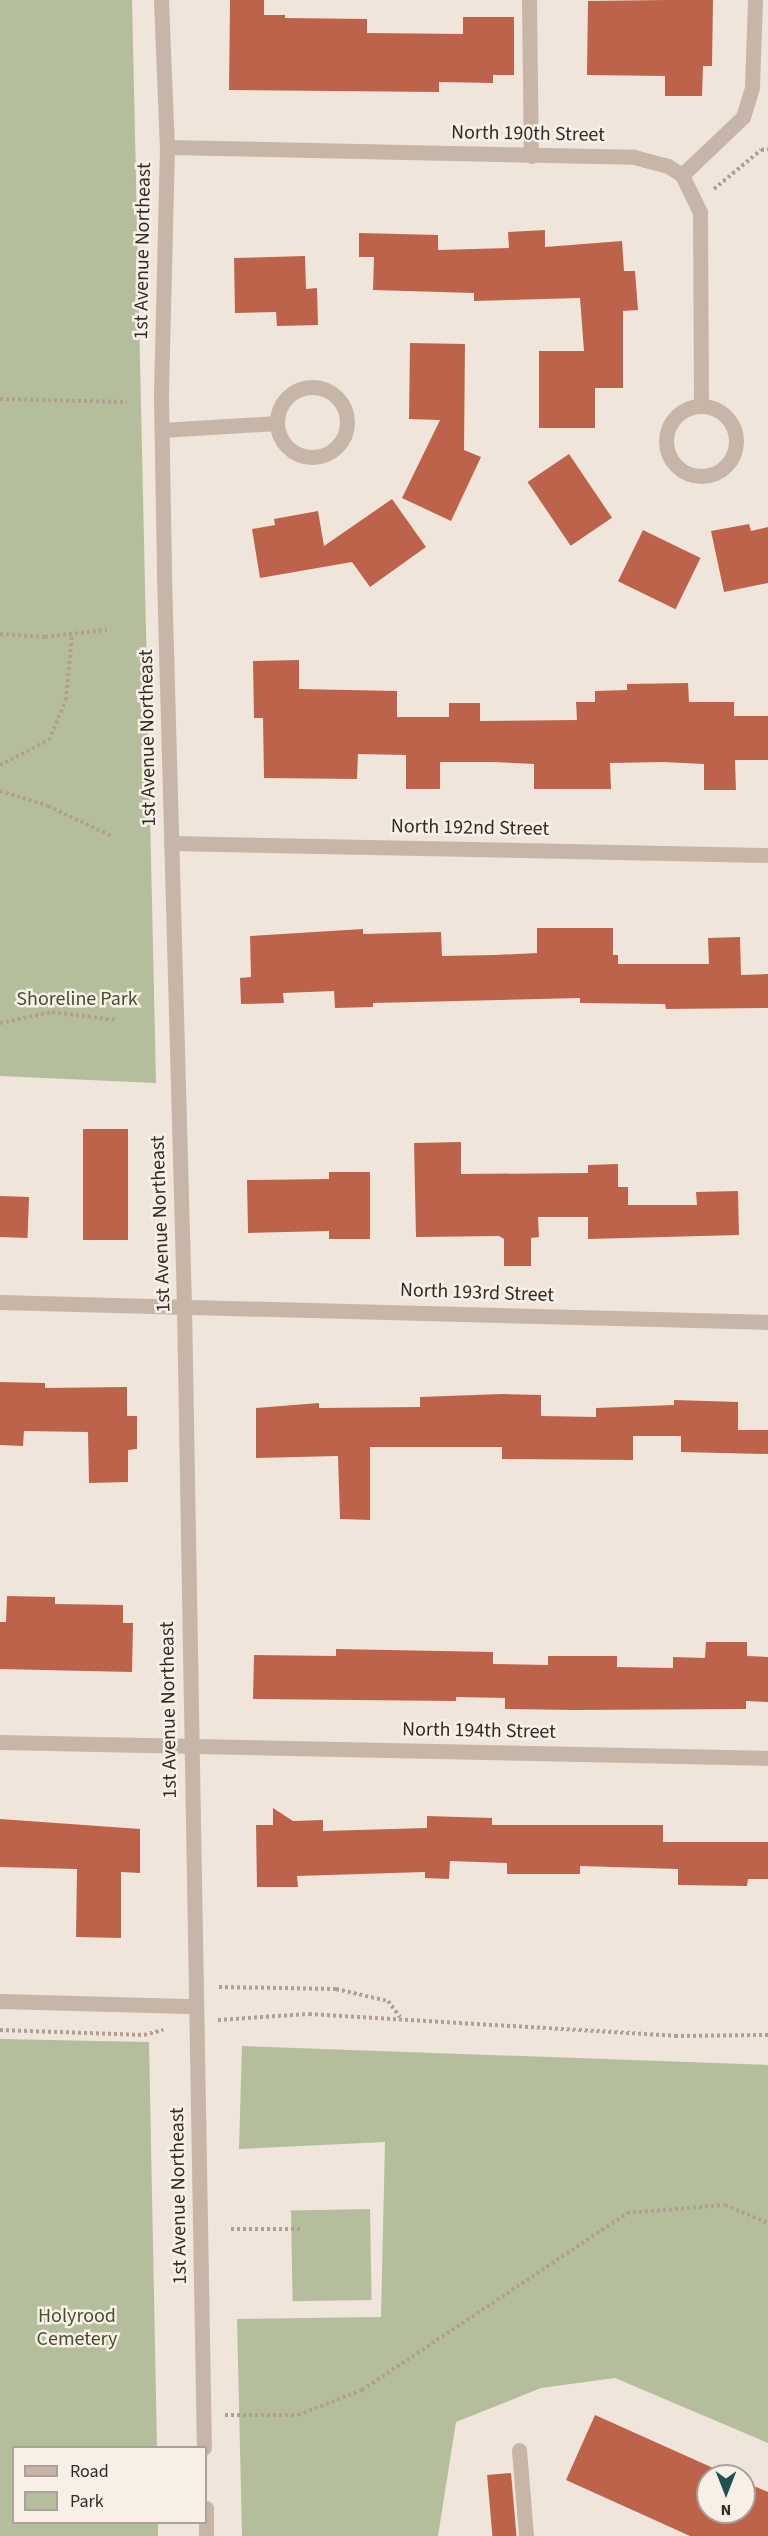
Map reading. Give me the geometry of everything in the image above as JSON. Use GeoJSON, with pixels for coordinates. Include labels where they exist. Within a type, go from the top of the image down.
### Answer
{"type":"FeatureCollection","features":[{"type":"Feature","properties":{"kind":"street","name":"1st Avenue Northeast"},"geometry":{"type":"LineString","coordinates":[[161,0],[167,147],[162,430],[184,1306],[204,2446]]}},
{"type":"Feature","properties":{"kind":"street"},"geometry":{"type":"LineString","coordinates":[[529,0],[531,156]]}},
{"type":"Feature","properties":{"kind":"street"},"geometry":{"type":"LineString","coordinates":[[701,406],[700,212],[682,175],[743,117],[752,87],[755,0]]}},
{"type":"Feature","properties":{"kind":"street","name":"North 190th Street"},"geometry":{"type":"LineString","coordinates":[[167,147],[634,157],[668,166],[682,175]]}},
{"type":"Feature","properties":{"kind":"street"},"geometry":{"type":"LineString","coordinates":[[311,388],[329,391],[339,399],[348,421],[346,433],[331,452],[308,457],[286,446],[277,423],[285,401],[294,393],[311,388]]}},
{"type":"Feature","properties":{"kind":"street"},"geometry":{"type":"LineString","coordinates":[[701,406],[712,408],[727,419],[735,435],[735,448],[723,468],[701,476],[683,471],[670,459],[666,435],[678,415],[701,406]]}},
{"type":"Feature","properties":{"kind":"street"},"geometry":{"type":"LineString","coordinates":[[162,430],[277,423]]}},
{"type":"Feature","properties":{"kind":"street","name":"North 192nd Street"},"geometry":{"type":"LineString","coordinates":[[171,843],[768,855]]}},
{"type":"Feature","properties":{"kind":"street","name":"North 193rd Street"},"geometry":{"type":"LineString","coordinates":[[0,1302],[768,1322]]}},
{"type":"Feature","properties":{"kind":"street","name":"North 194th Street"},"geometry":{"type":"LineString","coordinates":[[0,1742],[768,1758]]}},
{"type":"Feature","properties":{"kind":"street"},"geometry":{"type":"LineString","coordinates":[[0,2001],[196,2006]]}},
{"type":"Feature","properties":{"kind":"street"},"geometry":{"type":"LineString","coordinates":[[519,2450],[526,2536]]}},
{"type":"Feature","properties":{"kind":"path"},"geometry":{"type":"LineString","coordinates":[[682,175],[713,189],[761,150],[768,149]]}},
{"type":"Feature","properties":{"kind":"path"},"geometry":{"type":"LineString","coordinates":[[0,399],[127,402]]}},
{"type":"Feature","properties":{"kind":"path"},"geometry":{"type":"LineString","coordinates":[[0,634],[45,637],[107,630]]}},
{"type":"Feature","properties":{"kind":"path"},"geometry":{"type":"LineString","coordinates":[[0,765],[49,740],[66,700],[72,634]]}},
{"type":"Feature","properties":{"kind":"path"},"geometry":{"type":"LineString","coordinates":[[0,791],[48,806],[113,837]]}},
{"type":"Feature","properties":{"kind":"path"},"geometry":{"type":"LineString","coordinates":[[0,1023],[52,1012],[116,1020]]}},
{"type":"Feature","properties":{"kind":"path"},"geometry":{"type":"LineString","coordinates":[[196,1988],[336,1989],[388,2001],[400,2017]]}},
{"type":"Feature","properties":{"kind":"path"},"geometry":{"type":"LineString","coordinates":[[226,2018],[309,2014],[400,2017],[675,2036],[768,2035]]}},
{"type":"Feature","properties":{"kind":"path"},"geometry":{"type":"LineString","coordinates":[[0,2031],[144,2035],[169,2029]]}},
{"type":"Feature","properties":{"kind":"path"},"geometry":{"type":"LineString","coordinates":[[204,2415],[298,2415],[362,2390],[627,2213],[724,2205],[768,2223]]}},
{"type":"Feature","properties":{"kind":"path"},"geometry":{"type":"LineString","coordinates":[[231,2229],[302,2229]]}},
{"type":"Feature","properties":{"kind":"green space","name":"Shoreline Park"},"geometry":{"type":"Polygon","coordinates":[[[0,0],[132,0],[156,1083],[0,1076],[0,0]]]}},
{"type":"Feature","properties":{"kind":"green space","name":"Holyrood Cemetery"},"geometry":{"type":"Polygon","coordinates":[[[0,2039],[149,2042],[157,2446],[12,2446],[12,2524],[158,2524],[158,2536],[0,2536],[0,2039]]]}},
{"type":"Feature","properties":{"kind":"green space"},"geometry":{"type":"Polygon","coordinates":[[[242,2046],[768,2065],[768,2443],[615,2378],[541,2388],[456,2422],[438,2536],[242,2536],[237,2319],[381,2317],[385,2142],[239,2149],[242,2046]]]}},
{"type":"Feature","properties":{"kind":"green space"},"geometry":{"type":"Polygon","coordinates":[[[370,2209],[372,2300],[293,2301],[291,2210],[370,2209]]]}},
{"type":"Feature","properties":{"kind":"building"},"geometry":{"type":"Polygon","coordinates":[[[230,0],[264,0],[264,15],[285,15],[285,18],[367,19],[367,33],[463,34],[463,17],[514,17],[514,75],[493,75],[493,83],[439,82],[439,92],[229,90],[230,0]]]}},
{"type":"Feature","properties":{"kind":"building"},"geometry":{"type":"Polygon","coordinates":[[[713,0],[712,66],[703,66],[702,96],[665,96],[665,76],[587,75],[588,1],[713,0]]]}},
{"type":"Feature","properties":{"kind":"building"},"geometry":{"type":"Polygon","coordinates":[[[545,230],[545,247],[622,241],[624,271],[635,271],[638,310],[623,311],[623,388],[595,388],[595,428],[539,428],[539,351],[584,351],[580,298],[474,301],[474,293],[373,290],[374,257],[359,257],[359,233],[438,235],[438,250],[509,248],[508,232],[545,230]]]}},
{"type":"Feature","properties":{"kind":"building"},"geometry":{"type":"Polygon","coordinates":[[[305,256],[306,289],[317,288],[318,325],[277,326],[276,312],[235,313],[234,258],[305,256]]]}},
{"type":"Feature","properties":{"kind":"building"},"geometry":{"type":"Polygon","coordinates":[[[410,343],[465,344],[464,450],[481,457],[451,521],[402,498],[440,420],[409,419],[410,343]]]}},
{"type":"Feature","properties":{"kind":"building"},"geometry":{"type":"Polygon","coordinates":[[[569,454],[612,518],[571,546],[528,482],[569,454]]]}},
{"type":"Feature","properties":{"kind":"building"},"geometry":{"type":"Polygon","coordinates":[[[392,499],[426,547],[370,587],[352,562],[260,578],[252,529],[275,525],[274,519],[318,511],[324,546],[392,499]]]}},
{"type":"Feature","properties":{"kind":"building"},"geometry":{"type":"Polygon","coordinates":[[[749,524],[751,531],[768,527],[768,583],[724,592],[711,531],[749,524]]]}},
{"type":"Feature","properties":{"kind":"building"},"geometry":{"type":"Polygon","coordinates":[[[643,530],[701,558],[676,609],[618,581],[643,530]]]}},
{"type":"Feature","properties":{"kind":"building"},"geometry":{"type":"Polygon","coordinates":[[[299,660],[299,689],[397,691],[397,717],[449,717],[449,703],[480,703],[480,721],[577,720],[576,702],[595,702],[595,691],[627,690],[627,684],[688,683],[689,702],[734,702],[734,716],[768,716],[768,760],[735,760],[736,790],[704,790],[704,764],[663,762],[610,763],[611,789],[534,789],[534,764],[440,762],[440,789],[406,789],[406,755],[358,754],[357,779],[264,778],[263,718],[254,718],[253,661],[299,660]]]}},
{"type":"Feature","properties":{"kind":"building"},"geometry":{"type":"Polygon","coordinates":[[[537,928],[613,928],[613,955],[618,955],[618,964],[709,964],[708,938],[740,937],[741,975],[768,974],[768,1008],[666,1009],[665,1004],[580,1003],[580,998],[373,1003],[373,1007],[335,1008],[334,991],[283,993],[284,1003],[241,1004],[240,978],[251,977],[250,936],[363,929],[363,934],[441,932],[442,956],[495,955],[537,953],[537,928]]]}},
{"type":"Feature","properties":{"kind":"building"},"geometry":{"type":"Polygon","coordinates":[[[83,1129],[128,1129],[128,1240],[83,1240],[83,1129]]]}},
{"type":"Feature","properties":{"kind":"building"},"geometry":{"type":"Polygon","coordinates":[[[461,1142],[461,1174],[588,1173],[588,1165],[618,1164],[618,1187],[628,1187],[628,1205],[697,1205],[696,1192],[738,1191],[739,1235],[588,1239],[588,1217],[538,1217],[539,1237],[531,1238],[531,1266],[504,1266],[504,1239],[499,1236],[416,1237],[414,1143],[461,1142]]]}},
{"type":"Feature","properties":{"kind":"building"},"geometry":{"type":"Polygon","coordinates":[[[329,1172],[370,1172],[370,1239],[329,1239],[329,1231],[248,1233],[247,1180],[329,1179],[329,1172]]]}},
{"type":"Feature","properties":{"kind":"building"},"geometry":{"type":"Polygon","coordinates":[[[0,1196],[29,1197],[28,1238],[0,1237],[0,1196]]]}},
{"type":"Feature","properties":{"kind":"building"},"geometry":{"type":"Polygon","coordinates":[[[0,1382],[45,1383],[45,1388],[127,1387],[127,1416],[137,1416],[137,1449],[128,1450],[128,1482],[89,1483],[88,1432],[24,1431],[23,1446],[0,1445],[0,1382]]]}},
{"type":"Feature","properties":{"kind":"building"},"geometry":{"type":"Polygon","coordinates":[[[541,1395],[541,1416],[596,1417],[596,1408],[674,1405],[674,1400],[738,1402],[738,1430],[768,1430],[768,1454],[681,1452],[681,1436],[633,1436],[633,1460],[502,1459],[502,1447],[370,1447],[370,1520],[340,1519],[338,1456],[256,1458],[256,1408],[319,1403],[319,1408],[420,1407],[420,1397],[541,1395]]]}},
{"type":"Feature","properties":{"kind":"building"},"geometry":{"type":"Polygon","coordinates":[[[7,1596],[55,1597],[55,1604],[123,1605],[123,1623],[133,1623],[132,1672],[0,1669],[0,1622],[6,1622],[7,1596]]]}},
{"type":"Feature","properties":{"kind":"building"},"geometry":{"type":"Polygon","coordinates":[[[706,1642],[747,1642],[747,1656],[768,1657],[768,1702],[746,1701],[746,1709],[574,1710],[505,1709],[505,1698],[456,1697],[456,1701],[253,1699],[254,1655],[336,1656],[336,1649],[493,1652],[493,1664],[548,1665],[548,1656],[617,1656],[617,1667],[673,1668],[673,1657],[705,1658],[706,1642]]]}},
{"type":"Feature","properties":{"kind":"building"},"geometry":{"type":"Polygon","coordinates":[[[273,1808],[293,1821],[323,1820],[323,1831],[427,1828],[427,1816],[492,1818],[492,1825],[663,1825],[663,1842],[768,1842],[768,1879],[748,1879],[747,1886],[678,1885],[678,1869],[580,1866],[580,1874],[507,1874],[507,1863],[450,1861],[449,1879],[425,1878],[425,1872],[297,1876],[298,1887],[257,1887],[256,1825],[273,1825],[273,1808]]]}},
{"type":"Feature","properties":{"kind":"building"},"geometry":{"type":"Polygon","coordinates":[[[0,1819],[140,1829],[140,1873],[121,1872],[121,1938],[76,1937],[77,1869],[0,1867],[0,1819]]]}},
{"type":"Feature","properties":{"kind":"building"},"geometry":{"type":"Polygon","coordinates":[[[595,2415],[704,2464],[696,2464],[696,2524],[756,2524],[756,2487],[768,2492],[768,2536],[690,2536],[566,2480],[595,2415]]]}},
{"type":"Feature","properties":{"kind":"building"},"geometry":{"type":"Polygon","coordinates":[[[511,2473],[516,2536],[492,2536],[487,2475],[511,2473]]]}}]}
